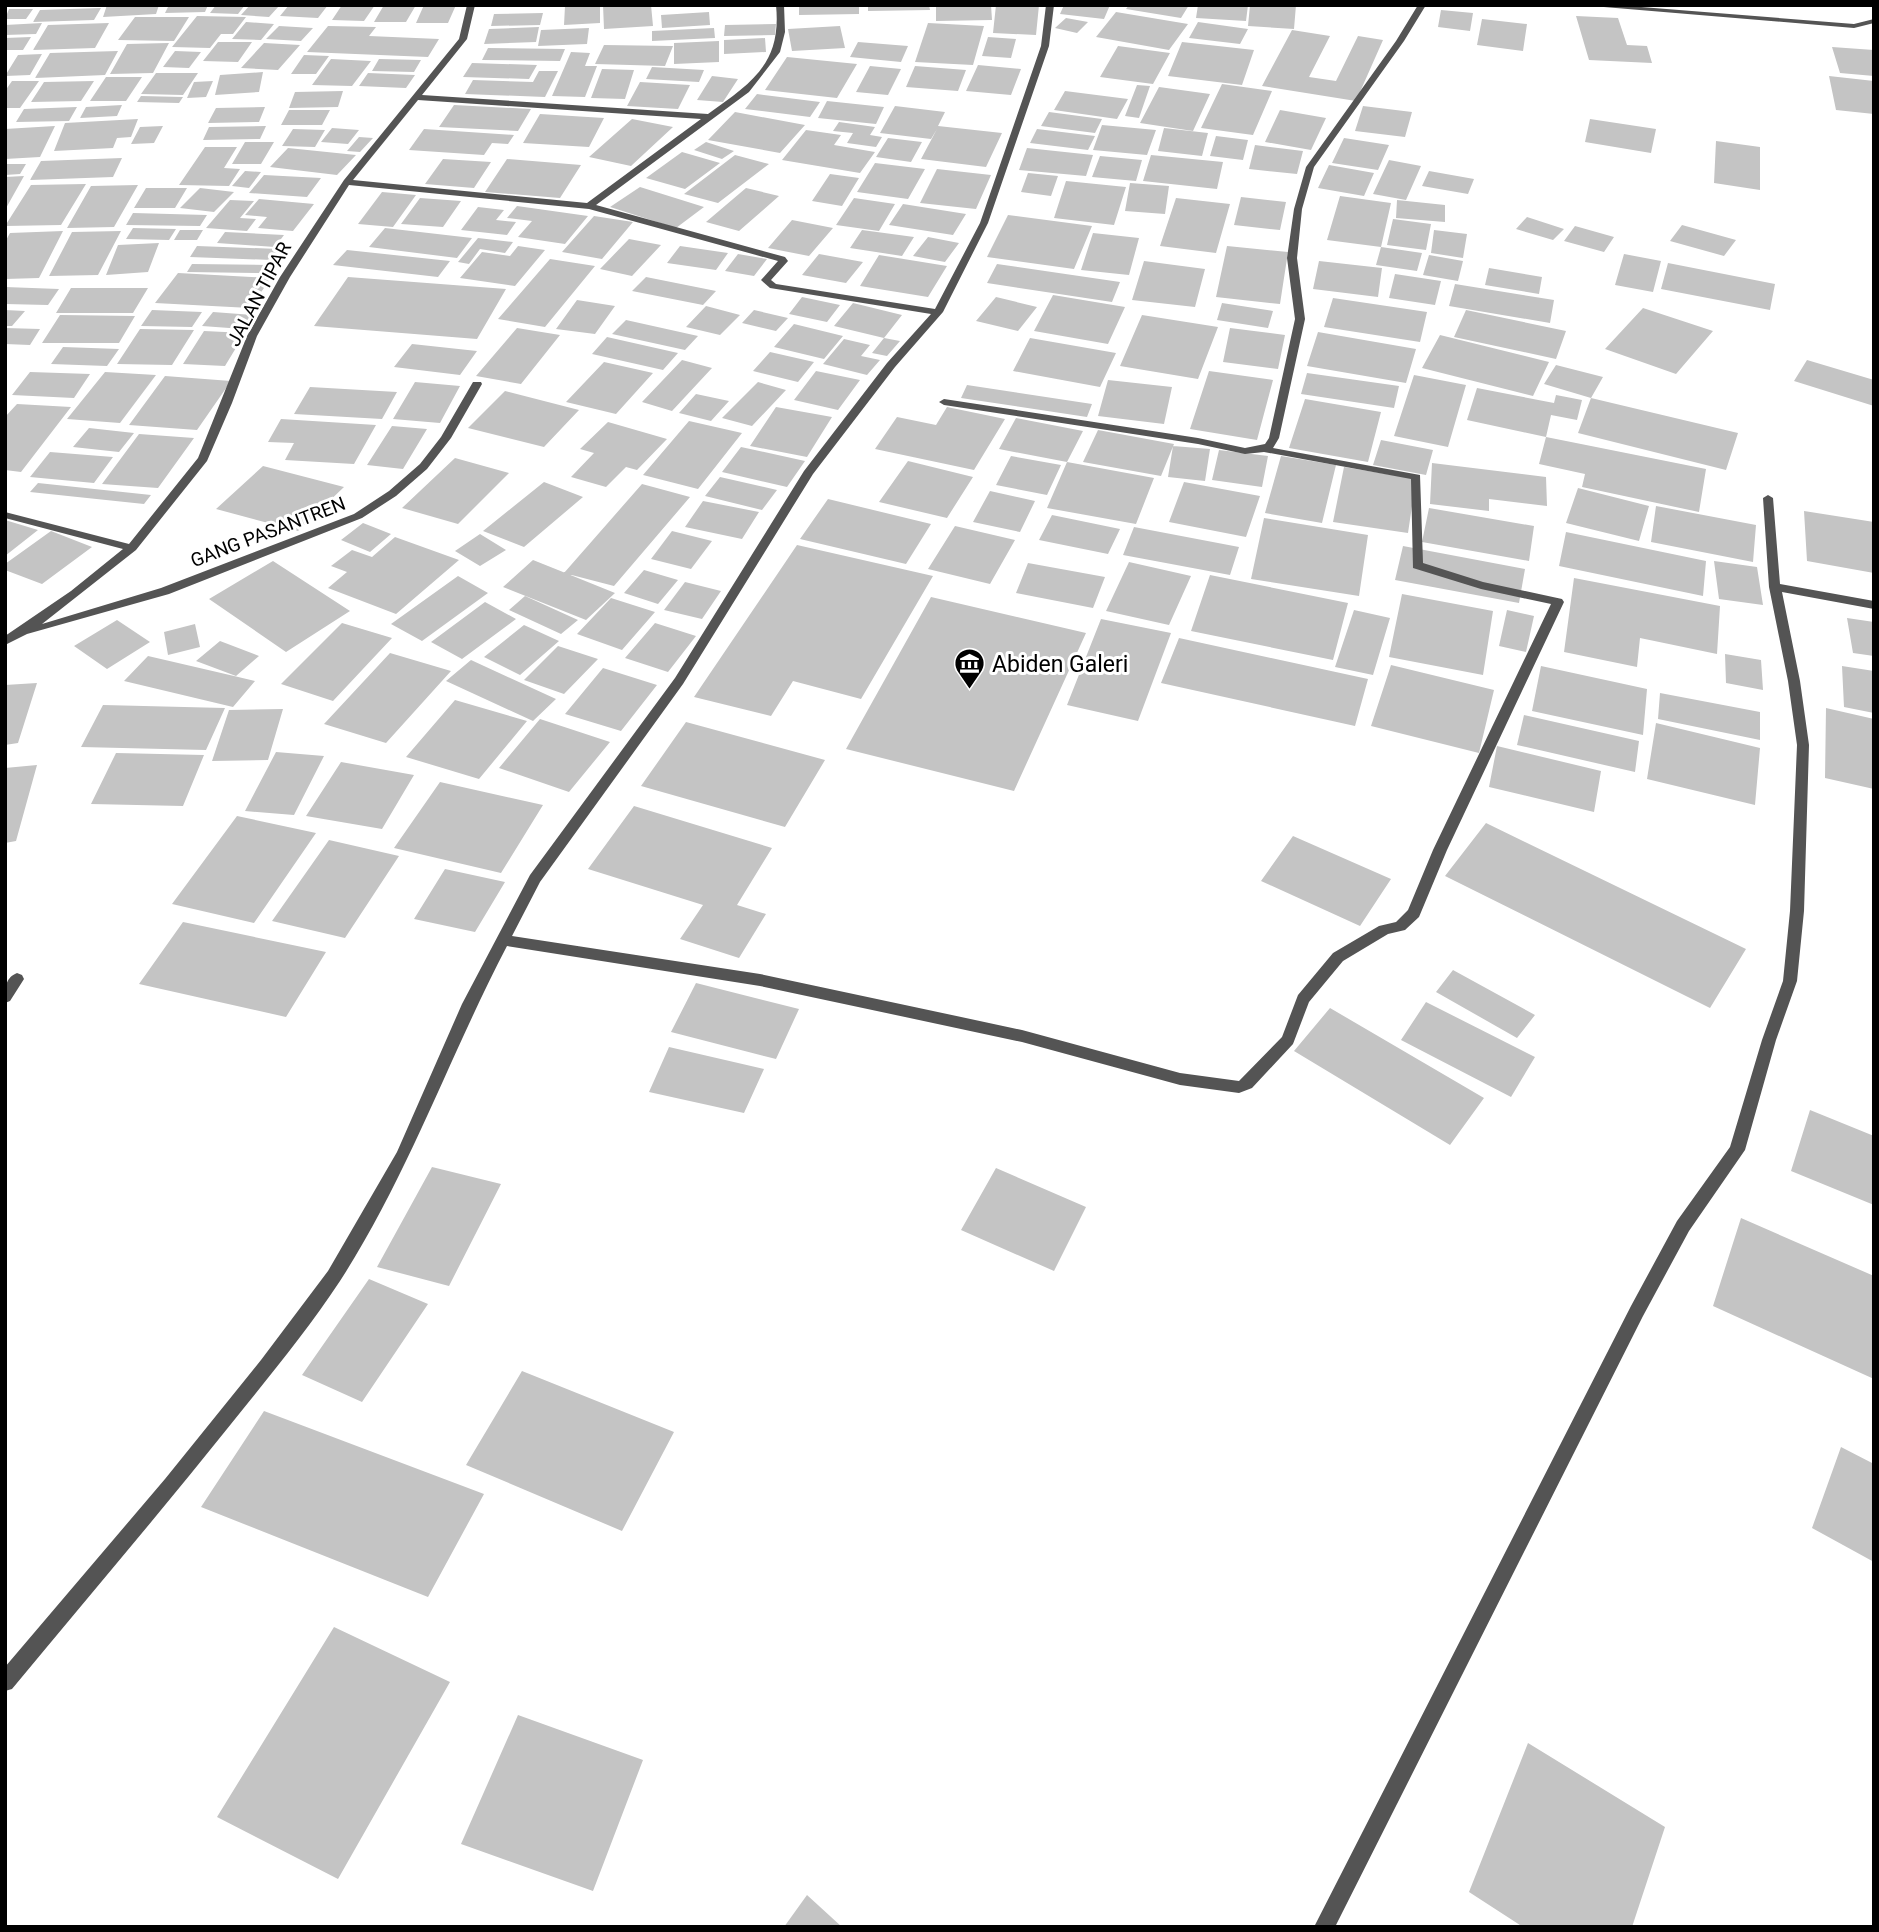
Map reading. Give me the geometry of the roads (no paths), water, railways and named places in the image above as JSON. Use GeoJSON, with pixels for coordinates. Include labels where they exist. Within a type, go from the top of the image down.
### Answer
{"type":"FeatureCollection","features":[{"type":"Feature","properties":{"kind":"street","name":"JALAN TIPAR"},"geometry":{"type":"LineString","coordinates":[[5,641],[18,635],[132,548],[202,459],[252,336],[285,276],[347,182],[463,39],[471,5]]}},
{"type":"Feature","properties":{"kind":"street"},"geometry":{"type":"LineString","coordinates":[[589,206],[746,90],[766,67],[779,45],[783,32],[780,5]]}},
{"type":"Feature","properties":{"kind":"street"},"geometry":{"type":"LineString","coordinates":[[5,1682],[180,1474],[267,1366],[334,1276],[403,1155],[469,1004],[535,879],[679,681],[808,473],[891,365],[938,312],[984,223],[1045,46],[1050,5]]}},
{"type":"Feature","properties":{"kind":"street"},"geometry":{"type":"LineString","coordinates":[[1263,449],[1273,438],[1300,319],[1292,258],[1298,209],[1310,167],[1400,41],[1422,5]]}},
{"type":"Feature","properties":{"kind":"street"},"geometry":{"type":"LineString","coordinates":[[1584,5],[1854,26],[1874,21]]}},
{"type":"Feature","properties":{"kind":"street"},"geometry":{"type":"LineString","coordinates":[[416,97],[709,117]]}},
{"type":"Feature","properties":{"kind":"street"},"geometry":{"type":"LineString","coordinates":[[347,182],[589,206],[780,258],[783,261],[766,279],[773,286],[938,312]]}},
{"type":"Feature","properties":{"kind":"street","name":"GANG PASANTREN"},"geometry":{"type":"LineString","coordinates":[[18,635],[165,591],[358,516],[393,493],[427,463],[442,445],[477,384]]}},
{"type":"Feature","properties":{"kind":"street"},"geometry":{"type":"LineString","coordinates":[[503,940],[760,980],[1022,1036],[1180,1079],[1233,1088],[1247,1084],[1288,1040],[1303,999],[1338,957],[1384,930],[1400,926],[1415,913],[1440,850],[1558,602],[1481,585],[1417,565],[1416,477],[1263,449],[1245,451],[1198,440],[944,402]]}},
{"type":"Feature","properties":{"kind":"street"},"geometry":{"type":"LineString","coordinates":[[1324,1927],[1637,1311],[1684,1226],[1737,1150],[1769,1040],[1790,981],[1797,911],[1802,745],[1794,681],[1775,587],[1768,498]]}},
{"type":"Feature","properties":{"kind":"street"},"geometry":{"type":"LineString","coordinates":[[5,515],[132,548]]}},
{"type":"Feature","properties":{"kind":"street"},"geometry":{"type":"LineString","coordinates":[[1775,587],[1874,605]]}},
{"type":"Feature","properties":{"kind":"street"},"geometry":{"type":"LineString","coordinates":[[5,997],[17,979]]}},
{"type":"Feature","properties":{"kind":"place","name":"Abiden Galeri"},"geometry":{"type":"Point","coordinates":[969,691]}}]}
